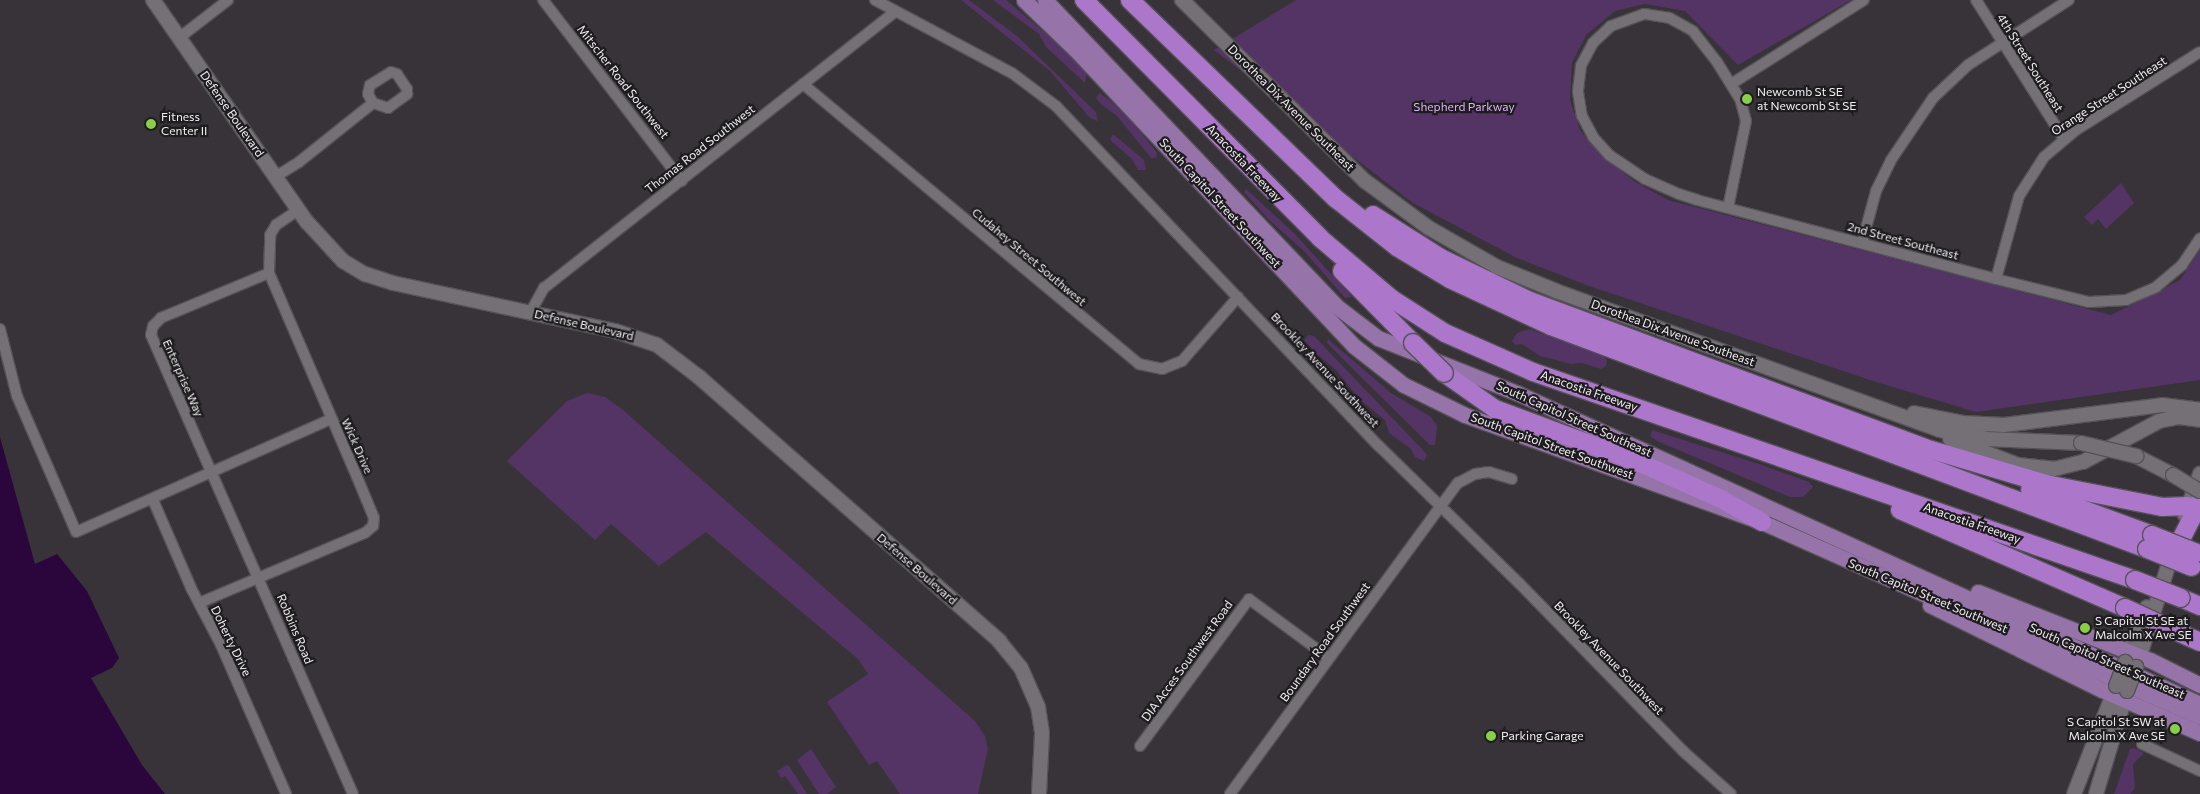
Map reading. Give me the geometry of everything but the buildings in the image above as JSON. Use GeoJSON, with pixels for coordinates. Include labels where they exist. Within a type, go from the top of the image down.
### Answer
{"type":"FeatureCollection","features":[{"type":"Feature","properties":{"kind":"highway"},"geometry":{"type":"LineString","coordinates":[[1078,0],[1444,373],[1495,409],[1638,462],[1721,499],[1762,522]]}},
{"type":"Feature","properties":{"kind":"highway","name":"Anacostia Freeway"},"geometry":{"type":"LineString","coordinates":[[1084,0],[1320,238],[1374,284],[1418,317],[1511,363],[2136,580],[2200,606]]}},
{"type":"Feature","properties":{"kind":"highway"},"geometry":{"type":"LineString","coordinates":[[1130,0],[1280,147],[1359,218],[1409,255],[1478,294],[1551,326],[2150,542]]}},
{"type":"Feature","properties":{"kind":"highway"},"geometry":{"type":"LineString","coordinates":[[1241,107],[1353,201],[1462,270],[1561,314],[1925,448],[2197,561]]}},
{"type":"Feature","properties":{"kind":"highway"},"geometry":{"type":"LineString","coordinates":[[1925,448],[2046,484],[2162,507],[2194,504],[2167,566]]}},
{"type":"Feature","properties":{"kind":"highway"},"geometry":{"type":"LineString","coordinates":[[1771,454],[1812,475],[1922,519],[2200,642]]}},
{"type":"Feature","properties":{"kind":"main road","name":"Defense Boulevard"},"geometry":{"type":"LineString","coordinates":[[152,0],[298,210],[330,249],[365,274],[398,284],[624,333],[669,352],[999,641],[1021,668],[1038,707],[1042,733],[1039,794]]}},
{"type":"Feature","properties":{"kind":"main road","name":"South Capitol Street Southwest"},"geometry":{"type":"LineString","coordinates":[[1024,0],[1075,49],[1349,340],[1392,378],[1451,409],[1762,522],[1878,576],[1922,591],[2200,717]]}},
{"type":"Feature","properties":{"kind":"main road","name":"South Capitol Street Southeast"},"geometry":{"type":"LineString","coordinates":[[1045,0],[1328,298],[1359,326],[1401,348],[1518,393],[2200,704]]}},
{"type":"Feature","properties":{"kind":"main road","name":"Dorothea Dix Avenue Southeast"},"geometry":{"type":"LineString","coordinates":[[1182,0],[1353,171],[1403,211],[1456,245],[1542,286],[1836,391],[1925,425],[1987,439],[2081,443],[2136,456],[2200,490]]}},
{"type":"Feature","properties":{"kind":"main road"},"geometry":{"type":"LineString","coordinates":[[1836,391],[1934,418],[1984,425],[2028,424],[2162,405],[2200,410]]}},
{"type":"Feature","properties":{"kind":"main road"},"geometry":{"type":"LineString","coordinates":[[1925,425],[2004,460],[2046,469],[2083,462],[2159,421],[2179,417],[2200,420]]}},
{"type":"Feature","properties":{"kind":"main road"},"geometry":{"type":"LineString","coordinates":[[2194,504],[2200,474]]}},
{"type":"Feature","properties":{"kind":"main road"},"geometry":{"type":"LineString","coordinates":[[1866,552],[1912,566],[2132,659],[2200,685]]}},
{"type":"Feature","properties":{"kind":"main road"},"geometry":{"type":"LineString","coordinates":[[2074,793],[2120,693],[2167,566]]}},
{"type":"Feature","properties":{"kind":"main road"},"geometry":{"type":"LineString","coordinates":[[1878,576],[1970,626],[2120,693],[2200,733]]}},
{"type":"Feature","properties":{"kind":"main road"},"geometry":{"type":"LineString","coordinates":[[2096,794],[2120,693]]}},
{"type":"Feature","properties":{"kind":"street"},"geometry":{"type":"LineString","coordinates":[[179,38],[228,0]]}},
{"type":"Feature","properties":{"kind":"street","name":"Mitscher Road Southwest"},"geometry":{"type":"LineString","coordinates":[[543,0],[682,181]]}},
{"type":"Feature","properties":{"kind":"street","name":"Brookley Avenue Southwest"},"geometry":{"type":"LineString","coordinates":[[875,0],[1012,73],[1056,106],[1379,446],[1442,506],[1670,739],[1731,794]]}},
{"type":"Feature","properties":{"kind":"street"},"geometry":{"type":"LineString","coordinates":[[1728,208],[1746,125],[1743,106],[1731,84],[1864,0]]}},
{"type":"Feature","properties":{"kind":"street","name":"4th Street Southeast"},"geometry":{"type":"LineString","coordinates":[[1976,0],[2064,139]]}},
{"type":"Feature","properties":{"kind":"street"},"geometry":{"type":"LineString","coordinates":[[1862,243],[1876,191],[1916,120],[1953,77],[2002,42],[2069,0]]}},
{"type":"Feature","properties":{"kind":"street","name":"Thomas Road Southwest"},"geometry":{"type":"LineString","coordinates":[[530,312],[544,288],[895,12]]}},
{"type":"Feature","properties":{"kind":"street","name":"2nd Street Southeast"},"geometry":{"type":"LineString","coordinates":[[1731,84],[1710,50],[1686,26],[1653,14],[1627,18],[1598,37],[1581,66],[1578,100],[1593,137],[1615,160],[1654,183],[1688,197],[2083,301],[2126,300],[2150,291],[2168,279],[2182,265],[2200,238]]}},
{"type":"Feature","properties":{"kind":"street","name":"Orange Street Southeast"},"geometry":{"type":"LineString","coordinates":[[1996,279],[2023,189],[2044,157],[2064,139],[2200,52]]}},
{"type":"Feature","properties":{"kind":"street","name":"Cudahey Street Southwest"},"geometry":{"type":"LineString","coordinates":[[803,84],[1140,364],[1162,369],[1182,361],[1238,297]]}},
{"type":"Feature","properties":{"kind":"street"},"geometry":{"type":"LineString","coordinates":[[275,177],[299,162],[373,103]]}},
{"type":"Feature","properties":{"kind":"street","name":"Wick Drive"},"geometry":{"type":"LineString","coordinates":[[199,603],[365,533],[373,526],[371,511],[268,273],[270,235],[276,225],[298,210]]}},
{"type":"Feature","properties":{"kind":"street","name":"Enterprise Way"},"geometry":{"type":"LineString","coordinates":[[213,474],[153,341],[152,329],[161,318],[268,273]]}},
{"type":"Feature","properties":{"kind":"street"},"geometry":{"type":"LineString","coordinates":[[0,330],[18,396],[76,532],[213,474],[225,464],[331,419]]}},
{"type":"Feature","properties":{"kind":"street","name":"Boundary Road Southwest"},"geometry":{"type":"LineString","coordinates":[[1230,794],[1458,483],[1475,474],[1499,473],[1512,479]]}},
{"type":"Feature","properties":{"kind":"street","name":"Robbins Road"},"geometry":{"type":"LineString","coordinates":[[213,474],[353,794]]}},
{"type":"Feature","properties":{"kind":"street","name":"Doherty Drive"},"geometry":{"type":"LineString","coordinates":[[153,500],[199,603],[221,645],[286,794]]}},
{"type":"Feature","properties":{"kind":"street","name":"DIA Acces Southwest Road"},"geometry":{"type":"LineString","coordinates":[[1140,746],[1249,599],[1329,658]]}},
{"type":"Feature","properties":{"kind":"street"},"geometry":{"type":"LineString","coordinates":[[2142,744],[2200,771]]}},
{"type":"Feature","properties":{"kind":"green space"},"geometry":{"type":"Polygon","coordinates":[[[961,0],[969,0],[1017,36],[1096,112],[1098,121],[1090,118],[1050,71],[961,0]]]}},
{"type":"Feature","properties":{"kind":"green space"},"geometry":{"type":"Polygon","coordinates":[[[993,0],[1006,0],[1055,41],[1087,72],[1085,83],[1046,47],[1039,34],[993,0]]]}},
{"type":"Feature","properties":{"kind":"green space","name":"Shepherd Parkway"},"geometry":{"type":"Polygon","coordinates":[[[1296,0],[1851,0],[1738,65],[1685,11],[1645,4],[1615,11],[1586,35],[1572,63],[1570,100],[1580,130],[1602,156],[1634,181],[1668,200],[2111,315],[2180,280],[2200,250],[2200,380],[1976,412],[1876,382],[1589,286],[1517,258],[1413,203],[1214,50],[1296,0]]]}},
{"type":"Feature","properties":{"kind":"green space"},"geometry":{"type":"Polygon","coordinates":[[[1099,93],[1110,100],[1135,125],[1157,153],[1156,158],[1151,158],[1117,116],[1102,105],[1096,98],[1099,93]]]}},
{"type":"Feature","properties":{"kind":"green space"},"geometry":{"type":"Polygon","coordinates":[[[1113,134],[1144,160],[1146,170],[1138,170],[1132,159],[1110,140],[1113,134]]]}},
{"type":"Feature","properties":{"kind":"green space"},"geometry":{"type":"Polygon","coordinates":[[[2121,183],[2134,203],[2106,229],[2098,219],[2092,225],[2084,217],[2121,183]]]}},
{"type":"Feature","properties":{"kind":"green space"},"geometry":{"type":"Polygon","coordinates":[[[1246,189],[1294,233],[1352,297],[1345,298],[1304,251],[1270,221],[1244,192],[1246,189]]]}},
{"type":"Feature","properties":{"kind":"green space"},"geometry":{"type":"Polygon","coordinates":[[[1529,329],[1603,356],[1607,360],[1606,366],[1601,369],[1582,363],[1571,364],[1540,356],[1522,344],[1515,345],[1512,341],[1517,333],[1529,329]]]}},
{"type":"Feature","properties":{"kind":"green space"},"geometry":{"type":"Polygon","coordinates":[[[1308,335],[1314,336],[1422,449],[1427,455],[1424,461],[1415,457],[1411,449],[1389,433],[1385,420],[1359,399],[1336,370],[1304,340],[1308,335]]]}},
{"type":"Feature","properties":{"kind":"green space"},"geometry":{"type":"Polygon","coordinates":[[[1328,339],[1391,393],[1431,417],[1437,426],[1435,445],[1430,445],[1369,385],[1327,343],[1328,339]]]}},
{"type":"Feature","properties":{"kind":"green space"},"geometry":{"type":"Polygon","coordinates":[[[587,393],[605,397],[622,409],[975,721],[985,736],[988,749],[978,794],[900,794],[877,761],[869,765],[827,702],[868,674],[858,659],[706,532],[659,566],[611,524],[595,540],[507,461],[567,401],[587,393]]]}},
{"type":"Feature","properties":{"kind":"green space"},"geometry":{"type":"Polygon","coordinates":[[[1652,430],[1759,464],[1809,482],[1813,487],[1803,497],[1790,497],[1657,441],[1650,436],[1652,430]]]}},
{"type":"Feature","properties":{"kind":"green space"},"geometry":{"type":"Polygon","coordinates":[[[2134,748],[2144,753],[2133,764],[2135,788],[2130,794],[2114,794],[2130,749],[2134,748]]]}},
{"type":"Feature","properties":{"kind":"green space"},"geometry":{"type":"Polygon","coordinates":[[[811,749],[836,787],[827,794],[819,794],[797,760],[811,749]]]}},
{"type":"Feature","properties":{"kind":"green space"},"geometry":{"type":"Polygon","coordinates":[[[787,765],[807,794],[798,794],[785,776],[781,778],[777,771],[787,765]]]}},
{"type":"Feature","properties":{"kind":"shaded area"},"geometry":{"type":"Polygon","coordinates":[[[0,437],[35,564],[57,554],[87,591],[119,658],[112,668],[91,678],[142,765],[165,794],[0,794],[0,437]]]}},
{"type":"Feature","properties":{"kind":"place","name":"Newcomb St SE at Newcomb St SE"},"geometry":{"type":"Point","coordinates":[1747,99]}},
{"type":"Feature","properties":{"kind":"place","name":"Fitness Center II"},"geometry":{"type":"Point","coordinates":[151,124]}},
{"type":"Feature","properties":{"kind":"place","name":"S Capitol St SE at Malcolm X Ave SE"},"geometry":{"type":"Point","coordinates":[2085,628]}},
{"type":"Feature","properties":{"kind":"place","name":"S Capitol St SW at Malcolm X Ave SE"},"geometry":{"type":"Point","coordinates":[2175,729]}},
{"type":"Feature","properties":{"kind":"place","name":"Parking Garage"},"geometry":{"type":"Point","coordinates":[1491,736]}}]}
